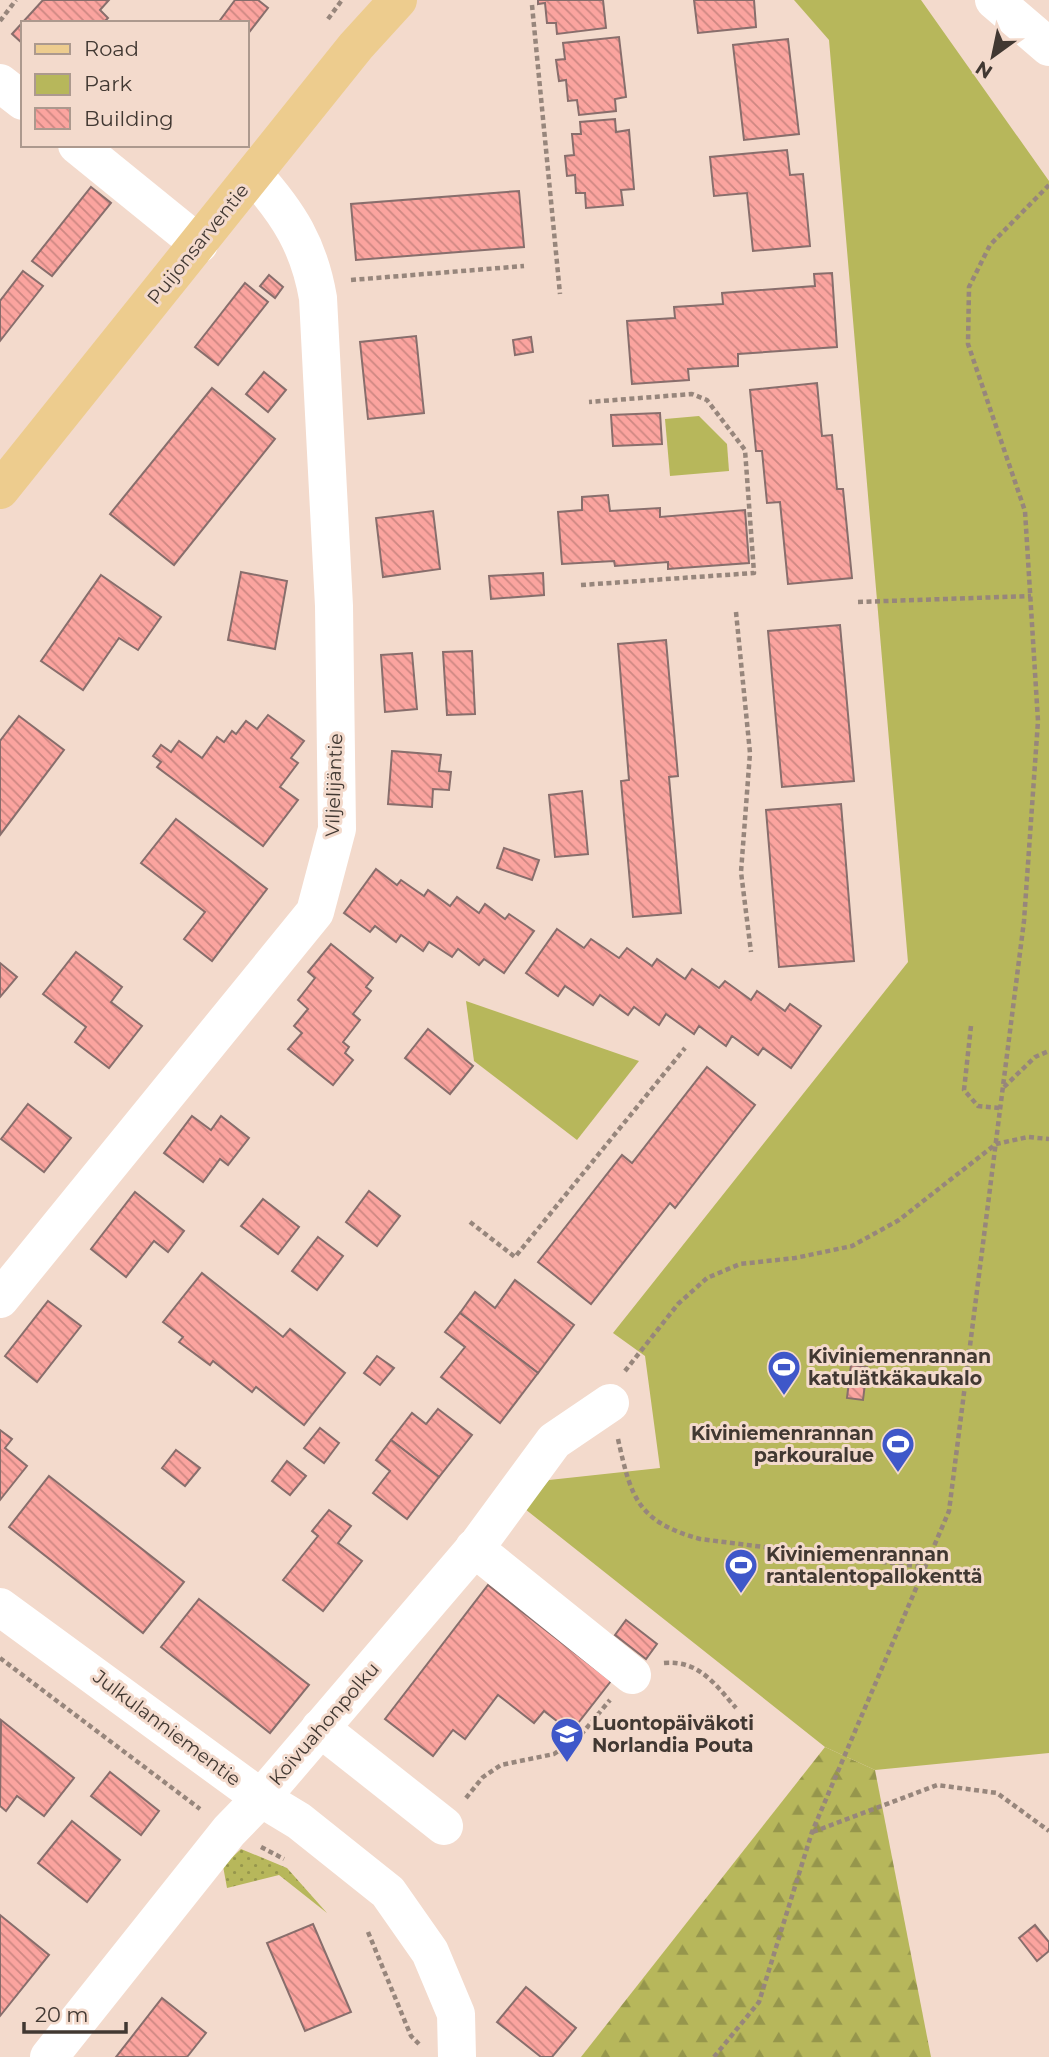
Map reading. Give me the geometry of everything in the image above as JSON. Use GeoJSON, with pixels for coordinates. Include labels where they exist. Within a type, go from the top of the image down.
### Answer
{"type":"FeatureCollection","features":[{"type":"Feature","properties":{"kind":"main road","name":"Puijonsarventie"},"geometry":{"type":"LineString","coordinates":[[0,490],[356,46],[398,0]]}},
{"type":"Feature","properties":{"kind":"street"},"geometry":{"type":"LineString","coordinates":[[994,0],[1049,47]]}},
{"type":"Feature","properties":{"kind":"street"},"geometry":{"type":"LineString","coordinates":[[0,83],[21,100]]}},
{"type":"Feature","properties":{"kind":"street"},"geometry":{"type":"LineString","coordinates":[[79,147],[199,244]]}},
{"type":"Feature","properties":{"kind":"street","name":"Viljelijäntie"},"geometry":{"type":"LineString","coordinates":[[0,1299],[315,912],[337,829],[334,606],[316,283],[305,249],[286,211],[254,175]]}},
{"type":"Feature","properties":{"kind":"street","name":"Koivuahonpolku"},"geometry":{"type":"LineString","coordinates":[[49,2057],[229,1830],[261,1798],[474,1548],[554,1441],[610,1403]]}},
{"type":"Feature","properties":{"kind":"street"},"geometry":{"type":"LineString","coordinates":[[474,1548],[632,1675]]}},
{"type":"Feature","properties":{"kind":"street","name":"Julkulanniementie"},"geometry":{"type":"LineString","coordinates":[[0,1607],[261,1798],[299,1821],[388,1892],[430,1952],[456,2014],[457,2057]]}},
{"type":"Feature","properties":{"kind":"street"},"geometry":{"type":"LineString","coordinates":[[320,1728],[444,1826]]}},
{"type":"Feature","properties":{"kind":"path"},"geometry":{"type":"LineString","coordinates":[[0,21],[16,0]]}},
{"type":"Feature","properties":{"kind":"path"},"geometry":{"type":"LineString","coordinates":[[533,5],[560,294]]}},
{"type":"Feature","properties":{"kind":"path"},"geometry":{"type":"LineString","coordinates":[[714,2057],[759,2002],[812,1832],[948,1511],[1024,921],[1038,722],[1025,511],[968,344],[969,287],[990,245],[1049,185]]}},
{"type":"Feature","properties":{"kind":"path"},"geometry":{"type":"LineString","coordinates":[[316,283],[524,266]]}},
{"type":"Feature","properties":{"kind":"path"},"geometry":{"type":"LineString","coordinates":[[581,585],[754,573],[745,450],[707,400],[692,394],[589,402]]}},
{"type":"Feature","properties":{"kind":"path"},"geometry":{"type":"LineString","coordinates":[[858,602],[1031,596]]}},
{"type":"Feature","properties":{"kind":"path"},"geometry":{"type":"LineString","coordinates":[[736,612],[750,753],[741,872],[751,951]]}},
{"type":"Feature","properties":{"kind":"path"},"geometry":{"type":"LineString","coordinates":[[971,1026],[964,1090],[978,1106],[1000,1108]]}},
{"type":"Feature","properties":{"kind":"path"},"geometry":{"type":"LineString","coordinates":[[470,1223],[515,1257],[685,1048]]}},
{"type":"Feature","properties":{"kind":"path"},"geometry":{"type":"LineString","coordinates":[[1003,1088],[1035,1057],[1049,1051]]}},
{"type":"Feature","properties":{"kind":"path"},"geometry":{"type":"LineString","coordinates":[[923,1567],[700,1539],[655,1522],[639,1503],[627,1478],[610,1403],[628,1364],[678,1304],[707,1278],[740,1264],[795,1258],[852,1246],[899,1220],[996,1144],[1028,1137],[1049,1139]]}},
{"type":"Feature","properties":{"kind":"path"},"geometry":{"type":"LineString","coordinates":[[444,1826],[483,1777],[500,1765],[554,1754],[579,1737],[632,1675],[658,1664],[677,1662],[704,1671],[736,1709]]}},
{"type":"Feature","properties":{"kind":"path"},"geometry":{"type":"LineString","coordinates":[[812,1832],[937,1785],[997,1793],[1049,1831]]}},
{"type":"Feature","properties":{"kind":"green space"},"geometry":{"type":"Polygon","coordinates":[[[794,0],[921,0],[1049,181],[1049,1753],[875,1770],[825,1747],[525,1509],[549,1480],[660,1468],[645,1356],[613,1333],[908,962],[829,40],[794,0]]]}},
{"type":"Feature","properties":{"kind":"green space"},"geometry":{"type":"Polygon","coordinates":[[[699,416],[727,444],[729,471],[670,476],[665,419],[699,416]]]}},
{"type":"Feature","properties":{"kind":"green space"},"geometry":{"type":"Polygon","coordinates":[[[466,1001],[639,1061],[577,1140],[474,1061],[466,1001]]]}},
{"type":"Feature","properties":{"kind":"green space"},"geometry":{"type":"Polygon","coordinates":[[[825,1747],[875,1770],[931,2057],[581,2057],[825,1747]]]}},
{"type":"Feature","properties":{"kind":"green space"},"geometry":{"type":"Polygon","coordinates":[[[241,1849],[287,1868],[327,1913],[279,1875],[227,1888],[223,1866],[241,1849]]]}},
{"type":"Feature","properties":{"kind":"building"},"geometry":{"type":"Polygon","coordinates":[[[43,0],[109,0],[100,10],[108,18],[105,21],[24,21],[43,0]]]}},
{"type":"Feature","properties":{"kind":"building"},"geometry":{"type":"Polygon","coordinates":[[[235,0],[258,0],[268,8],[248,34],[248,21],[219,21],[235,0]]]}},
{"type":"Feature","properties":{"kind":"building"},"geometry":{"type":"Polygon","coordinates":[[[538,0],[603,0],[606,28],[557,34],[556,23],[547,23],[545,3],[538,4],[538,0]]]}},
{"type":"Feature","properties":{"kind":"building"},"geometry":{"type":"Polygon","coordinates":[[[694,0],[754,0],[756,27],[698,33],[694,0]]]}},
{"type":"Feature","properties":{"kind":"building"},"geometry":{"type":"Polygon","coordinates":[[[21,24],[21,42],[12,34],[21,24]]]}},
{"type":"Feature","properties":{"kind":"building"},"geometry":{"type":"Polygon","coordinates":[[[619,37],[626,97],[615,99],[616,111],[579,115],[577,100],[568,101],[566,80],[559,81],[556,60],[565,59],[563,43],[619,37]]]}},
{"type":"Feature","properties":{"kind":"building"},"geometry":{"type":"Polygon","coordinates":[[[788,39],[799,134],[744,140],[733,45],[788,39]]]}},
{"type":"Feature","properties":{"kind":"building"},"geometry":{"type":"Polygon","coordinates":[[[615,119],[616,132],[629,130],[634,189],[621,190],[623,205],[586,208],[585,193],[576,193],[575,175],[567,176],[565,156],[574,155],[572,134],[581,134],[580,122],[615,119]]]}},
{"type":"Feature","properties":{"kind":"building"},"geometry":{"type":"Polygon","coordinates":[[[787,150],[790,175],[803,174],[810,246],[753,251],[747,193],[714,196],[710,157],[787,150]]]}},
{"type":"Feature","properties":{"kind":"building"},"geometry":{"type":"Polygon","coordinates":[[[91,187],[111,203],[52,276],[32,261],[91,187]]]}},
{"type":"Feature","properties":{"kind":"building"},"geometry":{"type":"Polygon","coordinates":[[[519,191],[524,247],[356,260],[351,204],[519,191]]]}},
{"type":"Feature","properties":{"kind":"building"},"geometry":{"type":"Polygon","coordinates":[[[23,271],[43,286],[0,341],[0,301],[23,271]]]}},
{"type":"Feature","properties":{"kind":"building"},"geometry":{"type":"Polygon","coordinates":[[[832,273],[837,347],[738,354],[738,366],[688,369],[689,380],[632,384],[627,321],[675,318],[674,307],[723,304],[722,293],[815,286],[814,274],[832,273]]]}},
{"type":"Feature","properties":{"kind":"building"},"geometry":{"type":"Polygon","coordinates":[[[269,275],[283,287],[275,298],[260,286],[269,275]]]}},
{"type":"Feature","properties":{"kind":"building"},"geometry":{"type":"Polygon","coordinates":[[[245,283],[268,302],[218,365],[195,347],[245,283]]]}},
{"type":"Feature","properties":{"kind":"building"},"geometry":{"type":"Polygon","coordinates":[[[416,336],[424,413],[368,419],[360,342],[416,336]]]}},
{"type":"Feature","properties":{"kind":"building"},"geometry":{"type":"Polygon","coordinates":[[[531,337],[533,352],[515,355],[513,340],[531,337]]]}},
{"type":"Feature","properties":{"kind":"building"},"geometry":{"type":"Polygon","coordinates":[[[264,372],[286,390],[268,412],[246,394],[264,372]]]}},
{"type":"Feature","properties":{"kind":"building"},"geometry":{"type":"Polygon","coordinates":[[[817,383],[822,436],[832,435],[837,489],[843,489],[852,578],[788,584],[780,502],[767,503],[762,451],[756,451],[750,390],[817,383]]]}},
{"type":"Feature","properties":{"kind":"building"},"geometry":{"type":"Polygon","coordinates":[[[212,388],[275,439],[174,565],[110,514],[212,388]]]}},
{"type":"Feature","properties":{"kind":"building"},"geometry":{"type":"Polygon","coordinates":[[[660,413],[662,444],[613,446],[611,415],[660,413]]]}},
{"type":"Feature","properties":{"kind":"building"},"geometry":{"type":"Polygon","coordinates":[[[608,495],[610,511],[660,508],[660,517],[745,510],[749,563],[668,569],[668,562],[615,566],[614,561],[562,564],[558,512],[582,510],[582,497],[608,495]]]}},
{"type":"Feature","properties":{"kind":"building"},"geometry":{"type":"Polygon","coordinates":[[[433,511],[440,569],[383,577],[376,518],[433,511]]]}},
{"type":"Feature","properties":{"kind":"building"},"geometry":{"type":"Polygon","coordinates":[[[241,572],[287,581],[275,649],[228,640],[241,572]]]}},
{"type":"Feature","properties":{"kind":"building"},"geometry":{"type":"Polygon","coordinates":[[[543,573],[544,595],[491,599],[489,576],[543,573]]]}},
{"type":"Feature","properties":{"kind":"building"},"geometry":{"type":"Polygon","coordinates":[[[101,575],[161,617],[138,650],[119,638],[83,690],[41,661],[101,575]]]}},
{"type":"Feature","properties":{"kind":"building"},"geometry":{"type":"Polygon","coordinates":[[[840,625],[854,781],[782,787],[768,631],[840,625]]]}},
{"type":"Feature","properties":{"kind":"building"},"geometry":{"type":"Polygon","coordinates":[[[666,640],[678,776],[669,777],[681,913],[633,917],[621,781],[629,780],[618,644],[666,640]]]}},
{"type":"Feature","properties":{"kind":"building"},"geometry":{"type":"Polygon","coordinates":[[[472,651],[475,714],[447,715],[443,652],[472,651]]]}},
{"type":"Feature","properties":{"kind":"building"},"geometry":{"type":"Polygon","coordinates":[[[412,653],[417,709],[385,712],[381,655],[412,653]]]}},
{"type":"Feature","properties":{"kind":"building"},"geometry":{"type":"Polygon","coordinates":[[[268,715],[304,741],[291,758],[298,763],[280,787],[298,800],[263,846],[157,767],[161,762],[153,756],[161,745],[171,752],[179,741],[202,758],[217,737],[224,742],[232,731],[236,734],[246,721],[257,729],[268,715]]]}},
{"type":"Feature","properties":{"kind":"building"},"geometry":{"type":"Polygon","coordinates":[[[19,716],[64,750],[0,835],[0,741],[19,716]]]}},
{"type":"Feature","properties":{"kind":"building"},"geometry":{"type":"Polygon","coordinates":[[[392,751],[441,755],[439,771],[451,772],[449,790],[433,789],[432,807],[388,804],[392,751]]]}},
{"type":"Feature","properties":{"kind":"building"},"geometry":{"type":"Polygon","coordinates":[[[582,791],[588,854],[555,857],[549,795],[582,791]]]}},
{"type":"Feature","properties":{"kind":"building"},"geometry":{"type":"Polygon","coordinates":[[[841,804],[854,961],[779,967],[766,810],[841,804]]]}},
{"type":"Feature","properties":{"kind":"building"},"geometry":{"type":"Polygon","coordinates":[[[176,819],[267,889],[212,961],[184,939],[205,912],[141,863],[176,819]]]}},
{"type":"Feature","properties":{"kind":"building"},"geometry":{"type":"Polygon","coordinates":[[[504,848],[539,860],[532,880],[497,868],[504,848]]]}},
{"type":"Feature","properties":{"kind":"building"},"geometry":{"type":"Polygon","coordinates":[[[376,869],[397,885],[401,880],[424,896],[428,890],[450,906],[457,897],[479,913],[485,904],[505,919],[509,914],[534,931],[504,973],[484,959],[479,965],[458,949],[452,957],[429,942],[423,951],[401,935],[396,942],[375,926],[370,932],[344,913],[376,869]]]}},
{"type":"Feature","properties":{"kind":"building"},"geometry":{"type":"Polygon","coordinates":[[[557,929],[584,948],[591,939],[619,958],[627,948],[652,966],[657,959],[685,979],[692,969],[719,988],[725,981],[751,1000],[757,991],[785,1011],[790,1004],[821,1026],[791,1068],[763,1048],[758,1055],[732,1036],[726,1046],[699,1026],[694,1034],[666,1014],[659,1025],[634,1007],[628,1015],[600,995],[593,1005],[565,986],[558,996],[526,973],[557,929]]]}},
{"type":"Feature","properties":{"kind":"building"},"geometry":{"type":"Polygon","coordinates":[[[331,944],[373,978],[366,987],[371,991],[353,1014],[360,1020],[343,1042],[349,1047],[345,1053],[353,1060],[333,1085],[288,1049],[302,1033],[294,1026],[308,1009],[298,1000],[315,978],[308,972],[331,944]]]}},
{"type":"Feature","properties":{"kind":"building"},"geometry":{"type":"Polygon","coordinates":[[[76,952],[122,987],[111,1002],[142,1026],[109,1068],[75,1042],[86,1027],[43,994],[76,952]]]}},
{"type":"Feature","properties":{"kind":"building"},"geometry":{"type":"Polygon","coordinates":[[[0,963],[17,977],[0,997],[0,963]]]}},
{"type":"Feature","properties":{"kind":"building"},"geometry":{"type":"Polygon","coordinates":[[[428,1029],[473,1066],[450,1094],[405,1058],[428,1029]]]}},
{"type":"Feature","properties":{"kind":"building"},"geometry":{"type":"Polygon","coordinates":[[[707,1067],[755,1105],[675,1208],[670,1203],[591,1304],[538,1262],[622,1155],[632,1163],[707,1067]]]}},
{"type":"Feature","properties":{"kind":"building"},"geometry":{"type":"Polygon","coordinates":[[[28,1104],[71,1138],[44,1172],[1,1139],[28,1104]]]}},
{"type":"Feature","properties":{"kind":"building"},"geometry":{"type":"Polygon","coordinates":[[[192,1116],[211,1130],[221,1116],[249,1138],[228,1165],[220,1159],[203,1182],[164,1153],[192,1116]]]}},
{"type":"Feature","properties":{"kind":"building"},"geometry":{"type":"Polygon","coordinates":[[[369,1191],[400,1216],[377,1246],[346,1222],[369,1191]]]}},
{"type":"Feature","properties":{"kind":"building"},"geometry":{"type":"Polygon","coordinates":[[[135,1192],[184,1231],[168,1252],[154,1241],[126,1277],[91,1249],[135,1192]]]}},
{"type":"Feature","properties":{"kind":"building"},"geometry":{"type":"Polygon","coordinates":[[[263,1199],[299,1227],[278,1254],[241,1226],[263,1199]]]}},
{"type":"Feature","properties":{"kind":"building"},"geometry":{"type":"Polygon","coordinates":[[[318,1237],[343,1256],[317,1290],[292,1271],[318,1237]]]}},
{"type":"Feature","properties":{"kind":"building"},"geometry":{"type":"Polygon","coordinates":[[[202,1273],[283,1337],[290,1329],[345,1373],[304,1425],[256,1387],[252,1392],[213,1361],[210,1365],[179,1342],[183,1337],[163,1322],[202,1273]]]}},
{"type":"Feature","properties":{"kind":"building"},"geometry":{"type":"Polygon","coordinates":[[[515,1280],[574,1325],[538,1373],[460,1313],[475,1292],[495,1308],[515,1280]]]}},
{"type":"Feature","properties":{"kind":"building"},"geometry":{"type":"Polygon","coordinates":[[[48,1301],[81,1326],[37,1382],[5,1356],[48,1301]]]}},
{"type":"Feature","properties":{"kind":"building"},"geometry":{"type":"Polygon","coordinates":[[[460,1313],[538,1373],[500,1423],[441,1377],[465,1347],[445,1332],[460,1313]]]}},
{"type":"Feature","properties":{"kind":"building"},"geometry":{"type":"Polygon","coordinates":[[[377,1356],[394,1368],[380,1385],[364,1373],[377,1356]]]}},
{"type":"Feature","properties":{"kind":"building"},"geometry":{"type":"Polygon","coordinates":[[[851,1365],[867,1367],[863,1400],[847,1398],[851,1365]]]}},
{"type":"Feature","properties":{"kind":"building"},"geometry":{"type":"Polygon","coordinates":[[[438,1409],[472,1435],[439,1477],[391,1440],[412,1413],[426,1424],[438,1409]]]}},
{"type":"Feature","properties":{"kind":"building"},"geometry":{"type":"Polygon","coordinates":[[[320,1428],[339,1443],[324,1463],[304,1448],[320,1428]]]}},
{"type":"Feature","properties":{"kind":"building"},"geometry":{"type":"Polygon","coordinates":[[[0,1430],[12,1439],[5,1448],[27,1466],[0,1500],[0,1430]]]}},
{"type":"Feature","properties":{"kind":"building"},"geometry":{"type":"Polygon","coordinates":[[[391,1440],[439,1477],[407,1519],[373,1493],[390,1471],[376,1460],[391,1440]]]}},
{"type":"Feature","properties":{"kind":"building"},"geometry":{"type":"Polygon","coordinates":[[[176,1450],[200,1468],[185,1486],[162,1468],[176,1450]]]}},
{"type":"Feature","properties":{"kind":"building"},"geometry":{"type":"Polygon","coordinates":[[[287,1461],[306,1476],[290,1495],[272,1481],[287,1461]]]}},
{"type":"Feature","properties":{"kind":"building"},"geometry":{"type":"Polygon","coordinates":[[[49,1476],[184,1582],[143,1633],[9,1527],[49,1476]]]}},
{"type":"Feature","properties":{"kind":"building"},"geometry":{"type":"Polygon","coordinates":[[[329,1510],[351,1526],[338,1543],[362,1561],[323,1611],[283,1580],[318,1536],[312,1531],[329,1510]]]}},
{"type":"Feature","properties":{"kind":"building"},"geometry":{"type":"Polygon","coordinates":[[[488,1585],[611,1681],[571,1732],[544,1711],[534,1723],[498,1695],[465,1739],[453,1730],[433,1756],[385,1719],[488,1585]]]}},
{"type":"Feature","properties":{"kind":"building"},"geometry":{"type":"Polygon","coordinates":[[[199,1599],[309,1685],[270,1733],[161,1647],[199,1599]]]}},
{"type":"Feature","properties":{"kind":"building"},"geometry":{"type":"Polygon","coordinates":[[[626,1620],[657,1644],[646,1659],[615,1635],[626,1620]]]}},
{"type":"Feature","properties":{"kind":"building"},"geometry":{"type":"Polygon","coordinates":[[[1,1720],[74,1778],[44,1816],[17,1796],[6,1811],[0,1806],[1,1720]]]}},
{"type":"Feature","properties":{"kind":"building"},"geometry":{"type":"Polygon","coordinates":[[[110,1772],[159,1811],[141,1835],[91,1796],[110,1772]]]}},
{"type":"Feature","properties":{"kind":"building"},"geometry":{"type":"Polygon","coordinates":[[[72,1821],[120,1860],[87,1902],[38,1863],[72,1821]]]}},
{"type":"Feature","properties":{"kind":"building"},"geometry":{"type":"Polygon","coordinates":[[[0,1915],[49,1955],[0,2016],[0,1915]]]}},
{"type":"Feature","properties":{"kind":"building"},"geometry":{"type":"Polygon","coordinates":[[[313,1924],[351,2012],[305,2031],[267,1943],[313,1924]]]}},
{"type":"Feature","properties":{"kind":"building"},"geometry":{"type":"Polygon","coordinates":[[[1035,1925],[1049,1942],[1049,1951],[1037,1961],[1019,1938],[1035,1925]]]}},
{"type":"Feature","properties":{"kind":"building"},"geometry":{"type":"Polygon","coordinates":[[[526,1987],[576,2028],[552,2057],[541,2057],[497,2022],[526,1987]]]}},
{"type":"Feature","properties":{"kind":"building"},"geometry":{"type":"Polygon","coordinates":[[[162,1998],[206,2033],[187,2057],[116,2057],[162,1998]]]}},
{"type":"Feature","properties":{"kind":"place","name":"Kiviniemenrannan katulätkäkaukalo"},"geometry":{"type":"Point","coordinates":[784,1397]}},
{"type":"Feature","properties":{"kind":"place","name":"Kiviniemenrannan parkouralue"},"geometry":{"type":"Point","coordinates":[898,1474]}},
{"type":"Feature","properties":{"kind":"place","name":"Kiviniemenrannan rantalentopallokenttä"},"geometry":{"type":"Point","coordinates":[741,1595]}},
{"type":"Feature","properties":{"kind":"place","name":"Luontopäiväkoti Norlandia Pouta"},"geometry":{"type":"Point","coordinates":[567,1764]}}]}
